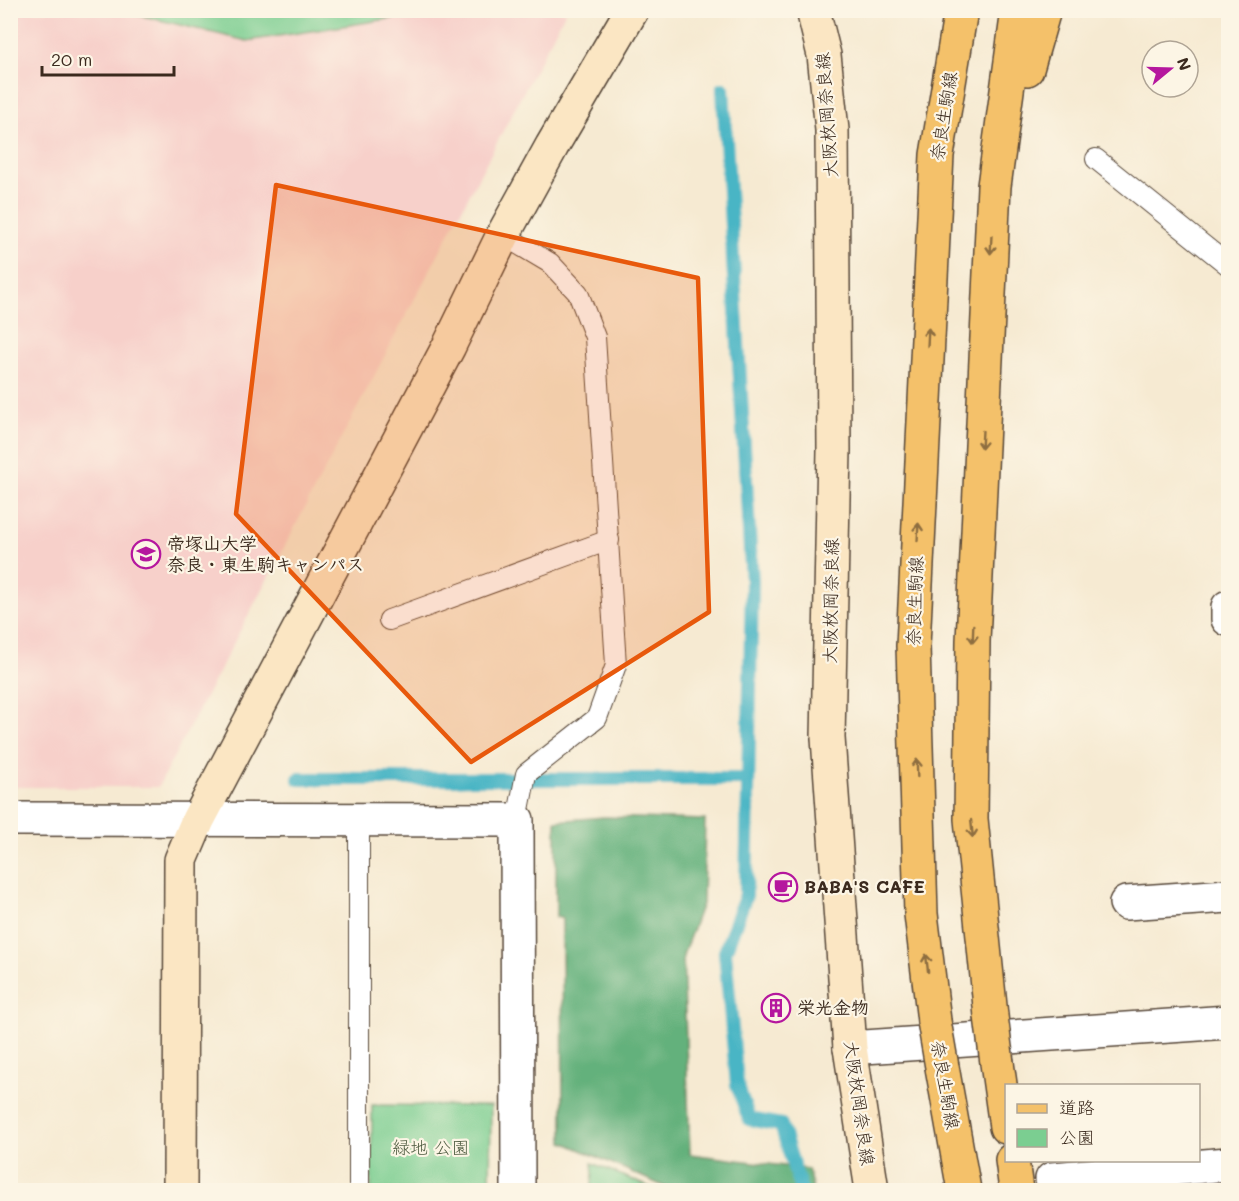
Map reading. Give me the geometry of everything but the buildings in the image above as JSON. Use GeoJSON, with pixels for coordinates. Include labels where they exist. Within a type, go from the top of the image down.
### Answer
{"type":"FeatureCollection","features":[{"type":"Feature","properties":{"kind":"main road","name":"奈良生駒線"},"geometry":{"type":"LineString","coordinates":[[961,10],[937,154],[913,646],[921,914],[934,1021],[964,1191]]}},
{"type":"Feature","properties":{"kind":"main road"},"geometry":{"type":"LineString","coordinates":[[1005,1121],[990,1016],[971,819],[973,641],[994,186],[1018,10]]}},
{"type":"Feature","properties":{"kind":"main road"},"geometry":{"type":"LineString","coordinates":[[994,186],[1044,10]]}},
{"type":"Feature","properties":{"kind":"main road"},"geometry":{"type":"LineString","coordinates":[[1012,1162],[1016,1191]]}},
{"type":"Feature","properties":{"kind":"street"},"geometry":{"type":"LineString","coordinates":[[180,1191],[181,860],[198,820],[443,356],[503,235],[632,10]]}},
{"type":"Feature","properties":{"kind":"street","name":"大阪枚岡奈良線"},"geometry":{"type":"LineString","coordinates":[[813,10],[825,55],[832,130],[834,450],[828,738],[850,1048],[872,1191]]}},
{"type":"Feature","properties":{"kind":"street"},"geometry":{"type":"LineString","coordinates":[[1228,607],[1228,619]]}},
{"type":"Feature","properties":{"kind":"street"},"geometry":{"type":"LineString","coordinates":[[10,819],[517,820],[518,1191]]}},
{"type":"Feature","properties":{"kind":"street"},"geometry":{"type":"LineString","coordinates":[[1126,903],[1228,896]]}},
{"type":"Feature","properties":{"kind":"street"},"geometry":{"type":"LineString","coordinates":[[850,1048],[1228,1022]]}},
{"type":"Feature","properties":{"kind":"street"},"geometry":{"type":"LineString","coordinates":[[1052,1179],[1228,1164]]}},
{"type":"Feature","properties":{"kind":"lane"},"geometry":{"type":"LineString","coordinates":[[1096,159],[1228,265]]}},
{"type":"Feature","properties":{"kind":"lane"},"geometry":{"type":"LineString","coordinates":[[503,235],[550,262],[578,293],[595,337],[616,665],[597,718],[526,774],[517,820]]}},
{"type":"Feature","properties":{"kind":"lane"},"geometry":{"type":"LineString","coordinates":[[389,620],[609,540]]}},
{"type":"Feature","properties":{"kind":"lane"},"geometry":{"type":"LineString","coordinates":[[359,818],[359,1191]]}},
{"type":"Feature","properties":{"kind":"highlighted area"},"geometry":{"type":"Polygon","coordinates":[[[276,185],[698,278],[709,612],[471,762],[236,514],[276,185]]]}},
{"type":"Feature","properties":{"kind":"shaded area","name":"帝塚山大学 奈良・東生駒キャンパス"},"geometry":{"type":"Polygon","coordinates":[[[10,11],[566,11],[158,787],[11,787],[10,11]]]}},
{"type":"Feature","properties":{"kind":"green space"},"geometry":{"type":"Polygon","coordinates":[[[122,11],[396,11],[394,18],[247,41],[122,11]]]}},
{"type":"Feature","properties":{"kind":"green space"},"geometry":{"type":"Polygon","coordinates":[[[604,817],[705,820],[703,901],[683,955],[690,1154],[808,1169],[813,1190],[672,1190],[563,1142],[562,917],[556,917],[556,821],[604,817]]]}},
{"type":"Feature","properties":{"kind":"green space","name":"緑地 公園"},"geometry":{"type":"Polygon","coordinates":[[[372,1105],[491,1106],[490,1190],[371,1190],[372,1105]]]}},
{"type":"Feature","properties":{"kind":"green space"},"geometry":{"type":"Polygon","coordinates":[[[592,1163],[657,1190],[591,1190],[592,1163]]]}},
{"type":"Feature","properties":{"kind":"waterway"},"geometry":{"type":"LineString","coordinates":[[723,89],[752,582],[746,895],[725,952],[737,1084],[749,1119],[781,1125],[801,1190]]}},
{"type":"Feature","properties":{"kind":"waterway"},"geometry":{"type":"LineString","coordinates":[[299,779],[748,779]]}},
{"type":"Feature","properties":{"kind":"place","name":"帝塚山大学 奈良・東生駒キャンパス"},"geometry":{"type":"Point","coordinates":[146,554]}},
{"type":"Feature","properties":{"kind":"place","name":"BABA'S CAFE"},"geometry":{"type":"Point","coordinates":[783,887]}},
{"type":"Feature","properties":{"kind":"place","name":"栄光金物"},"geometry":{"type":"Point","coordinates":[776,1008]}}]}
